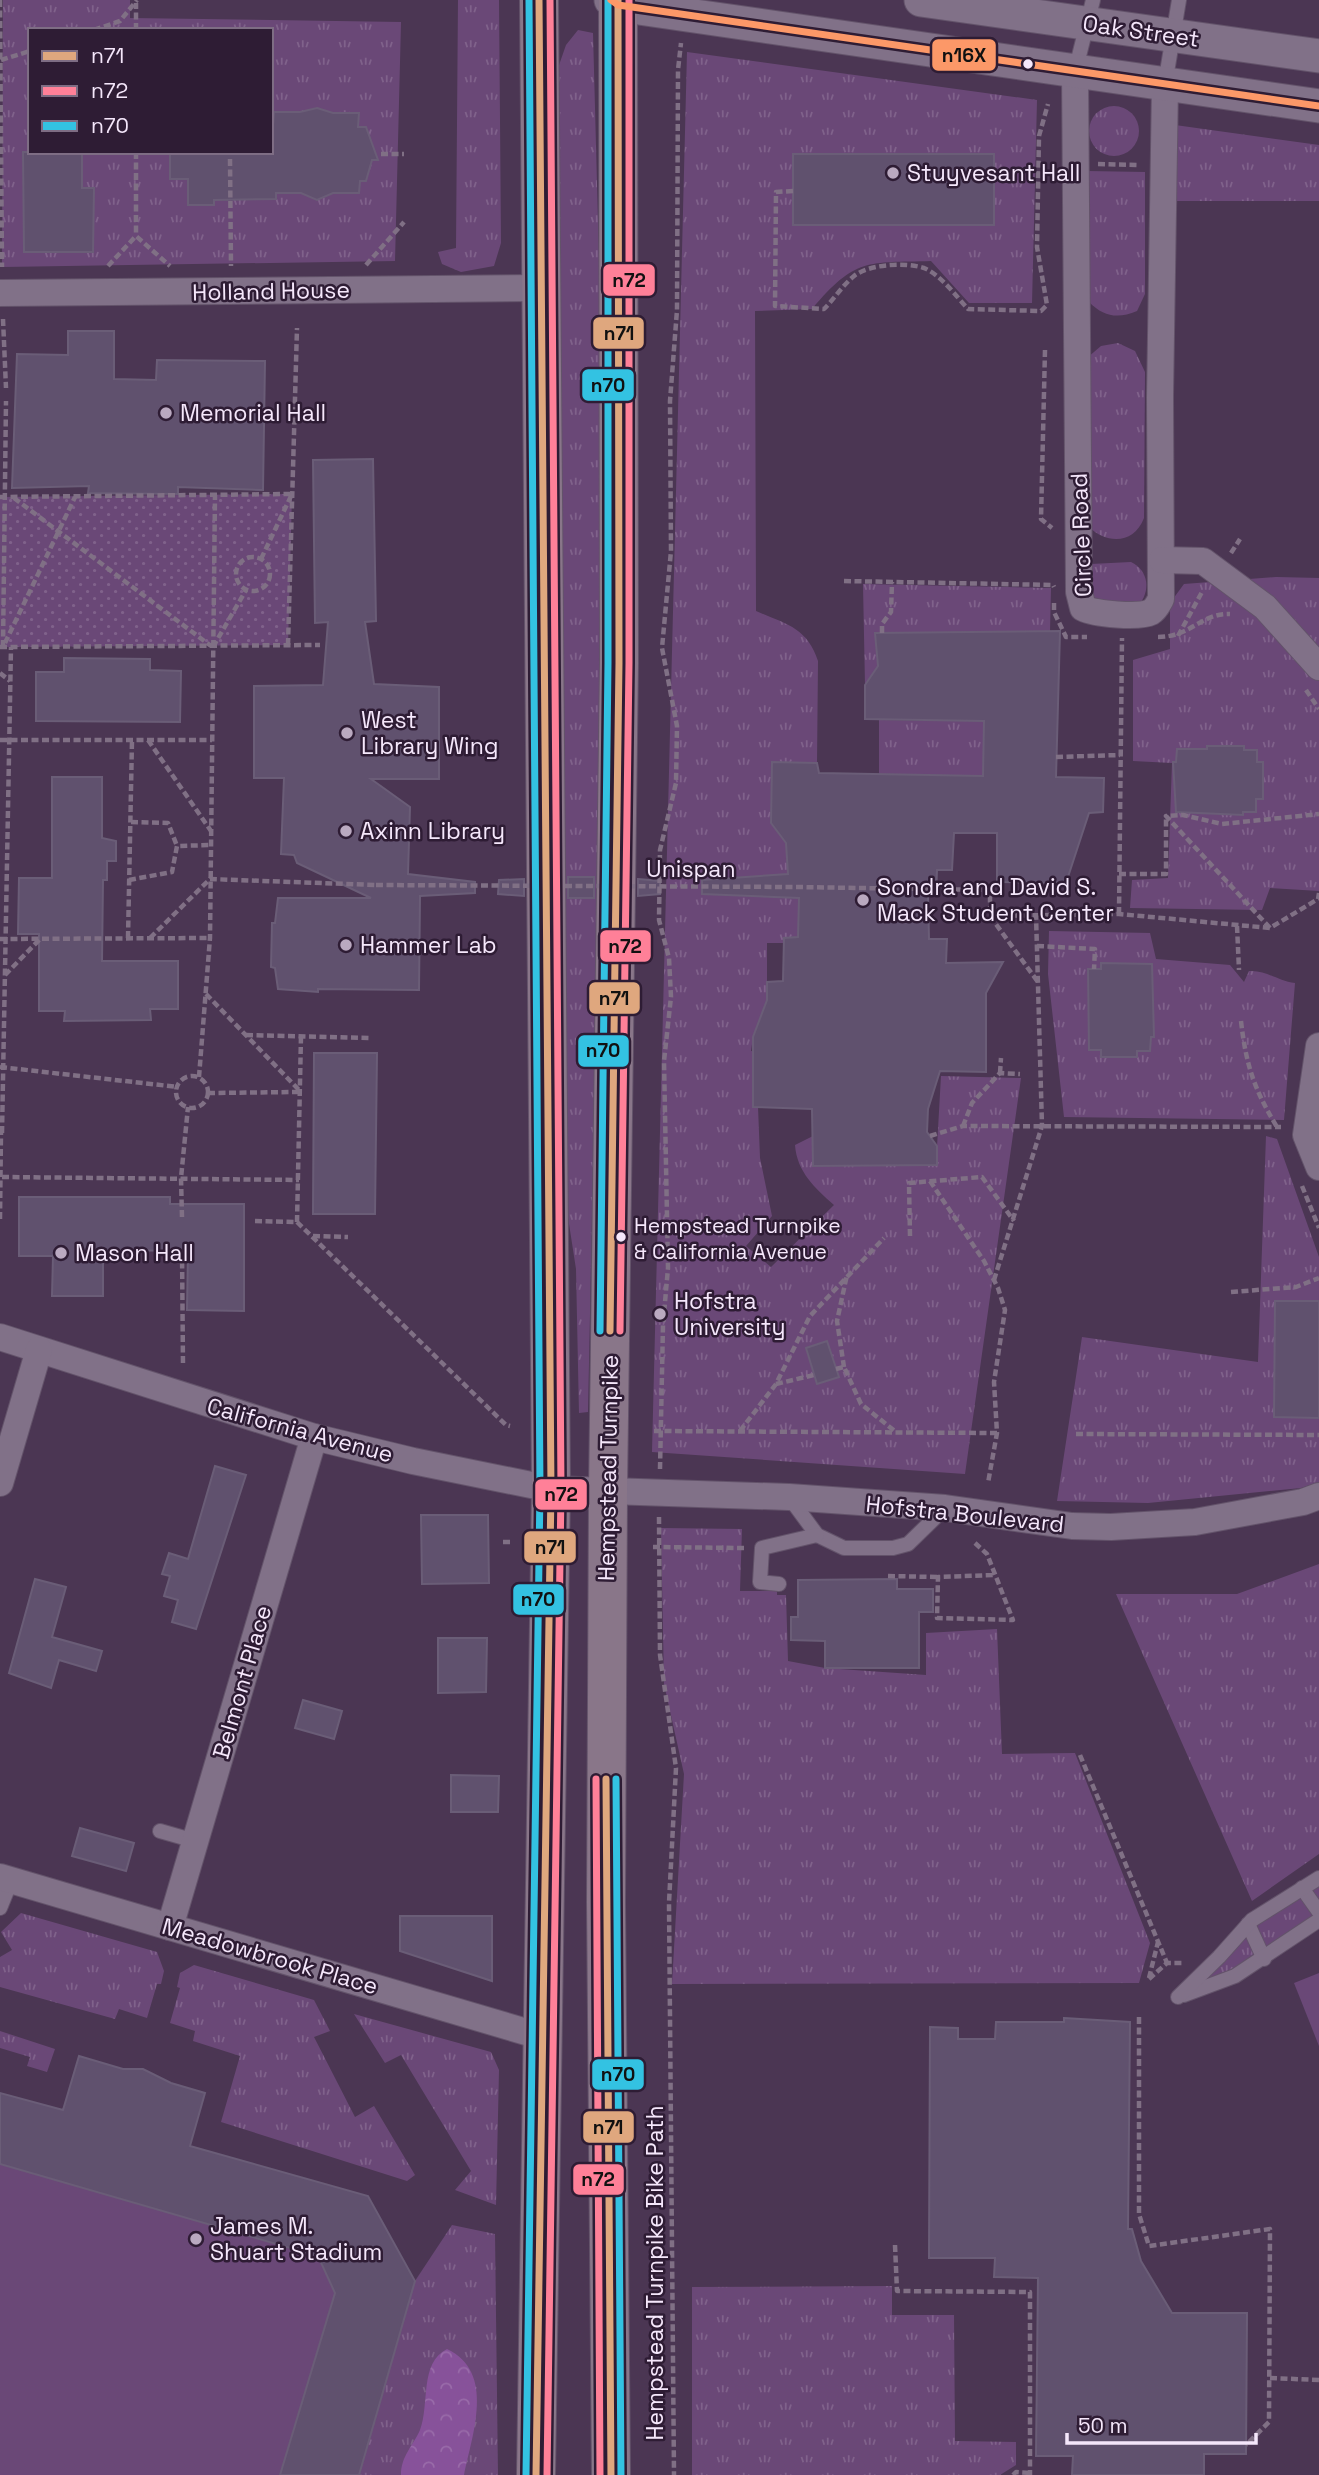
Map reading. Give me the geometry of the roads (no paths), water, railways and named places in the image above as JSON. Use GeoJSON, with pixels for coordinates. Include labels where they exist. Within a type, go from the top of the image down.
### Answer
{"type":"FeatureCollection","features":[{"type":"Feature","properties":{"kind":"main road"},"geometry":{"type":"LineString","coordinates":[[536,2475],[540,2036],[551,1489],[540,0]]}},
{"type":"Feature","properties":{"kind":"main road","name":"Hempstead Turnpike"},"geometry":{"type":"LineString","coordinates":[[611,2475],[606,1947],[608,1492],[619,663],[616,2]]}},
{"type":"Feature","properties":{"kind":"street","name":"Oak Street"},"geometry":{"type":"LineString","coordinates":[[921,0],[1090,12],[1173,36],[1319,56]]}},
{"type":"Feature","properties":{"kind":"street"},"geometry":{"type":"LineString","coordinates":[[616,2],[1165,86],[1319,106]]}},
{"type":"Feature","properties":{"kind":"street","name":"Circle Road"},"geometry":{"type":"LineString","coordinates":[[1075,72],[1079,562],[1083,608],[1093,613],[1147,614],[1155,610],[1161,598],[1160,397],[1165,86]]}},
{"type":"Feature","properties":{"kind":"street","name":"Holland House"},"geometry":{"type":"LineString","coordinates":[[1,304],[541,288]]}},
{"type":"Feature","properties":{"kind":"street"},"geometry":{"type":"LineString","coordinates":[[1162,560],[1203,561],[1265,607],[1312,678]]}},
{"type":"Feature","properties":{"kind":"street"},"geometry":{"type":"LineString","coordinates":[[1308,1172],[1306,1135],[1319,1046]]}},
{"type":"Feature","properties":{"kind":"street","name":"California Avenue"},"geometry":{"type":"LineString","coordinates":[[0,1337],[314,1437],[413,1461],[551,1489],[608,1492]]}},
{"type":"Feature","properties":{"kind":"street"},"geometry":{"type":"LineString","coordinates":[[0,1483],[38,1350]]}},
{"type":"Feature","properties":{"kind":"street","name":"Belmont Place"},"geometry":{"type":"LineString","coordinates":[[170,1927],[314,1437]]}},
{"type":"Feature","properties":{"kind":"street","name":"Hofstra Boulevard"},"geometry":{"type":"LineString","coordinates":[[608,1492],[789,1497],[945,1508],[1072,1526],[1111,1527],[1195,1522],[1303,1502],[1319,1496]]}},
{"type":"Feature","properties":{"kind":"street","name":"Meadowbrook Place"},"geometry":{"type":"LineString","coordinates":[[6,1879],[540,2036]]}},
{"type":"Feature","properties":{"kind":"lane"},"geometry":{"type":"LineString","coordinates":[[1165,86],[1179,0]]}},
{"type":"Feature","properties":{"kind":"lane"},"geometry":{"type":"LineString","coordinates":[[1075,72],[1090,12]]}},
{"type":"Feature","properties":{"kind":"lane"},"geometry":{"type":"LineString","coordinates":[[789,1497],[817,1535],[844,1548],[893,1548],[908,1544],[945,1508]]}},
{"type":"Feature","properties":{"kind":"lane"},"geometry":{"type":"LineString","coordinates":[[779,1584],[760,1582],[762,1548],[817,1535]]}},
{"type":"Feature","properties":{"kind":"lane"},"geometry":{"type":"LineString","coordinates":[[160,1831],[195,1842]]}},
{"type":"Feature","properties":{"kind":"lane"},"geometry":{"type":"LineString","coordinates":[[1319,1878],[1248,1923],[1219,1957],[1178,1997],[1234,1976],[1264,1959],[1319,1920]]}},
{"type":"Feature","properties":{"kind":"lane"},"geometry":{"type":"LineString","coordinates":[[0,1908],[6,1879]]}},
{"type":"Feature","properties":{"kind":"lane"},"geometry":{"type":"LineString","coordinates":[[1302,1888],[1319,1912]]}},
{"type":"Feature","properties":{"kind":"lane"},"geometry":{"type":"LineString","coordinates":[[1248,1923],[1264,1959]]}},
{"type":"Feature","properties":{"kind":"place","name":"Stuyvesant Hall"},"geometry":{"type":"Point","coordinates":[893,173]}},
{"type":"Feature","properties":{"kind":"place","name":"Memorial Hall"},"geometry":{"type":"Point","coordinates":[166,413]}},
{"type":"Feature","properties":{"kind":"place","name":"West Library Wing"},"geometry":{"type":"Point","coordinates":[347,733]}},
{"type":"Feature","properties":{"kind":"place","name":"Axinn Library"},"geometry":{"type":"Point","coordinates":[346,831]}},
{"type":"Feature","properties":{"kind":"place","name":"Sondra and David S. Mack Student Center"},"geometry":{"type":"Point","coordinates":[863,900]}},
{"type":"Feature","properties":{"kind":"place","name":"Hammer Lab"},"geometry":{"type":"Point","coordinates":[346,945]}},
{"type":"Feature","properties":{"kind":"place","name":"Hempstead Turnpike & California Avenue"},"geometry":{"type":"Point","coordinates":[621,1237]}},
{"type":"Feature","properties":{"kind":"place","name":"Mason Hall"},"geometry":{"type":"Point","coordinates":[61,1253]}},
{"type":"Feature","properties":{"kind":"place","name":"Hofstra University"},"geometry":{"type":"Point","coordinates":[660,1314]}},
{"type":"Feature","properties":{"kind":"place","name":"James M. Shuart Stadium"},"geometry":{"type":"Point","coordinates":[196,2239]}}]}
